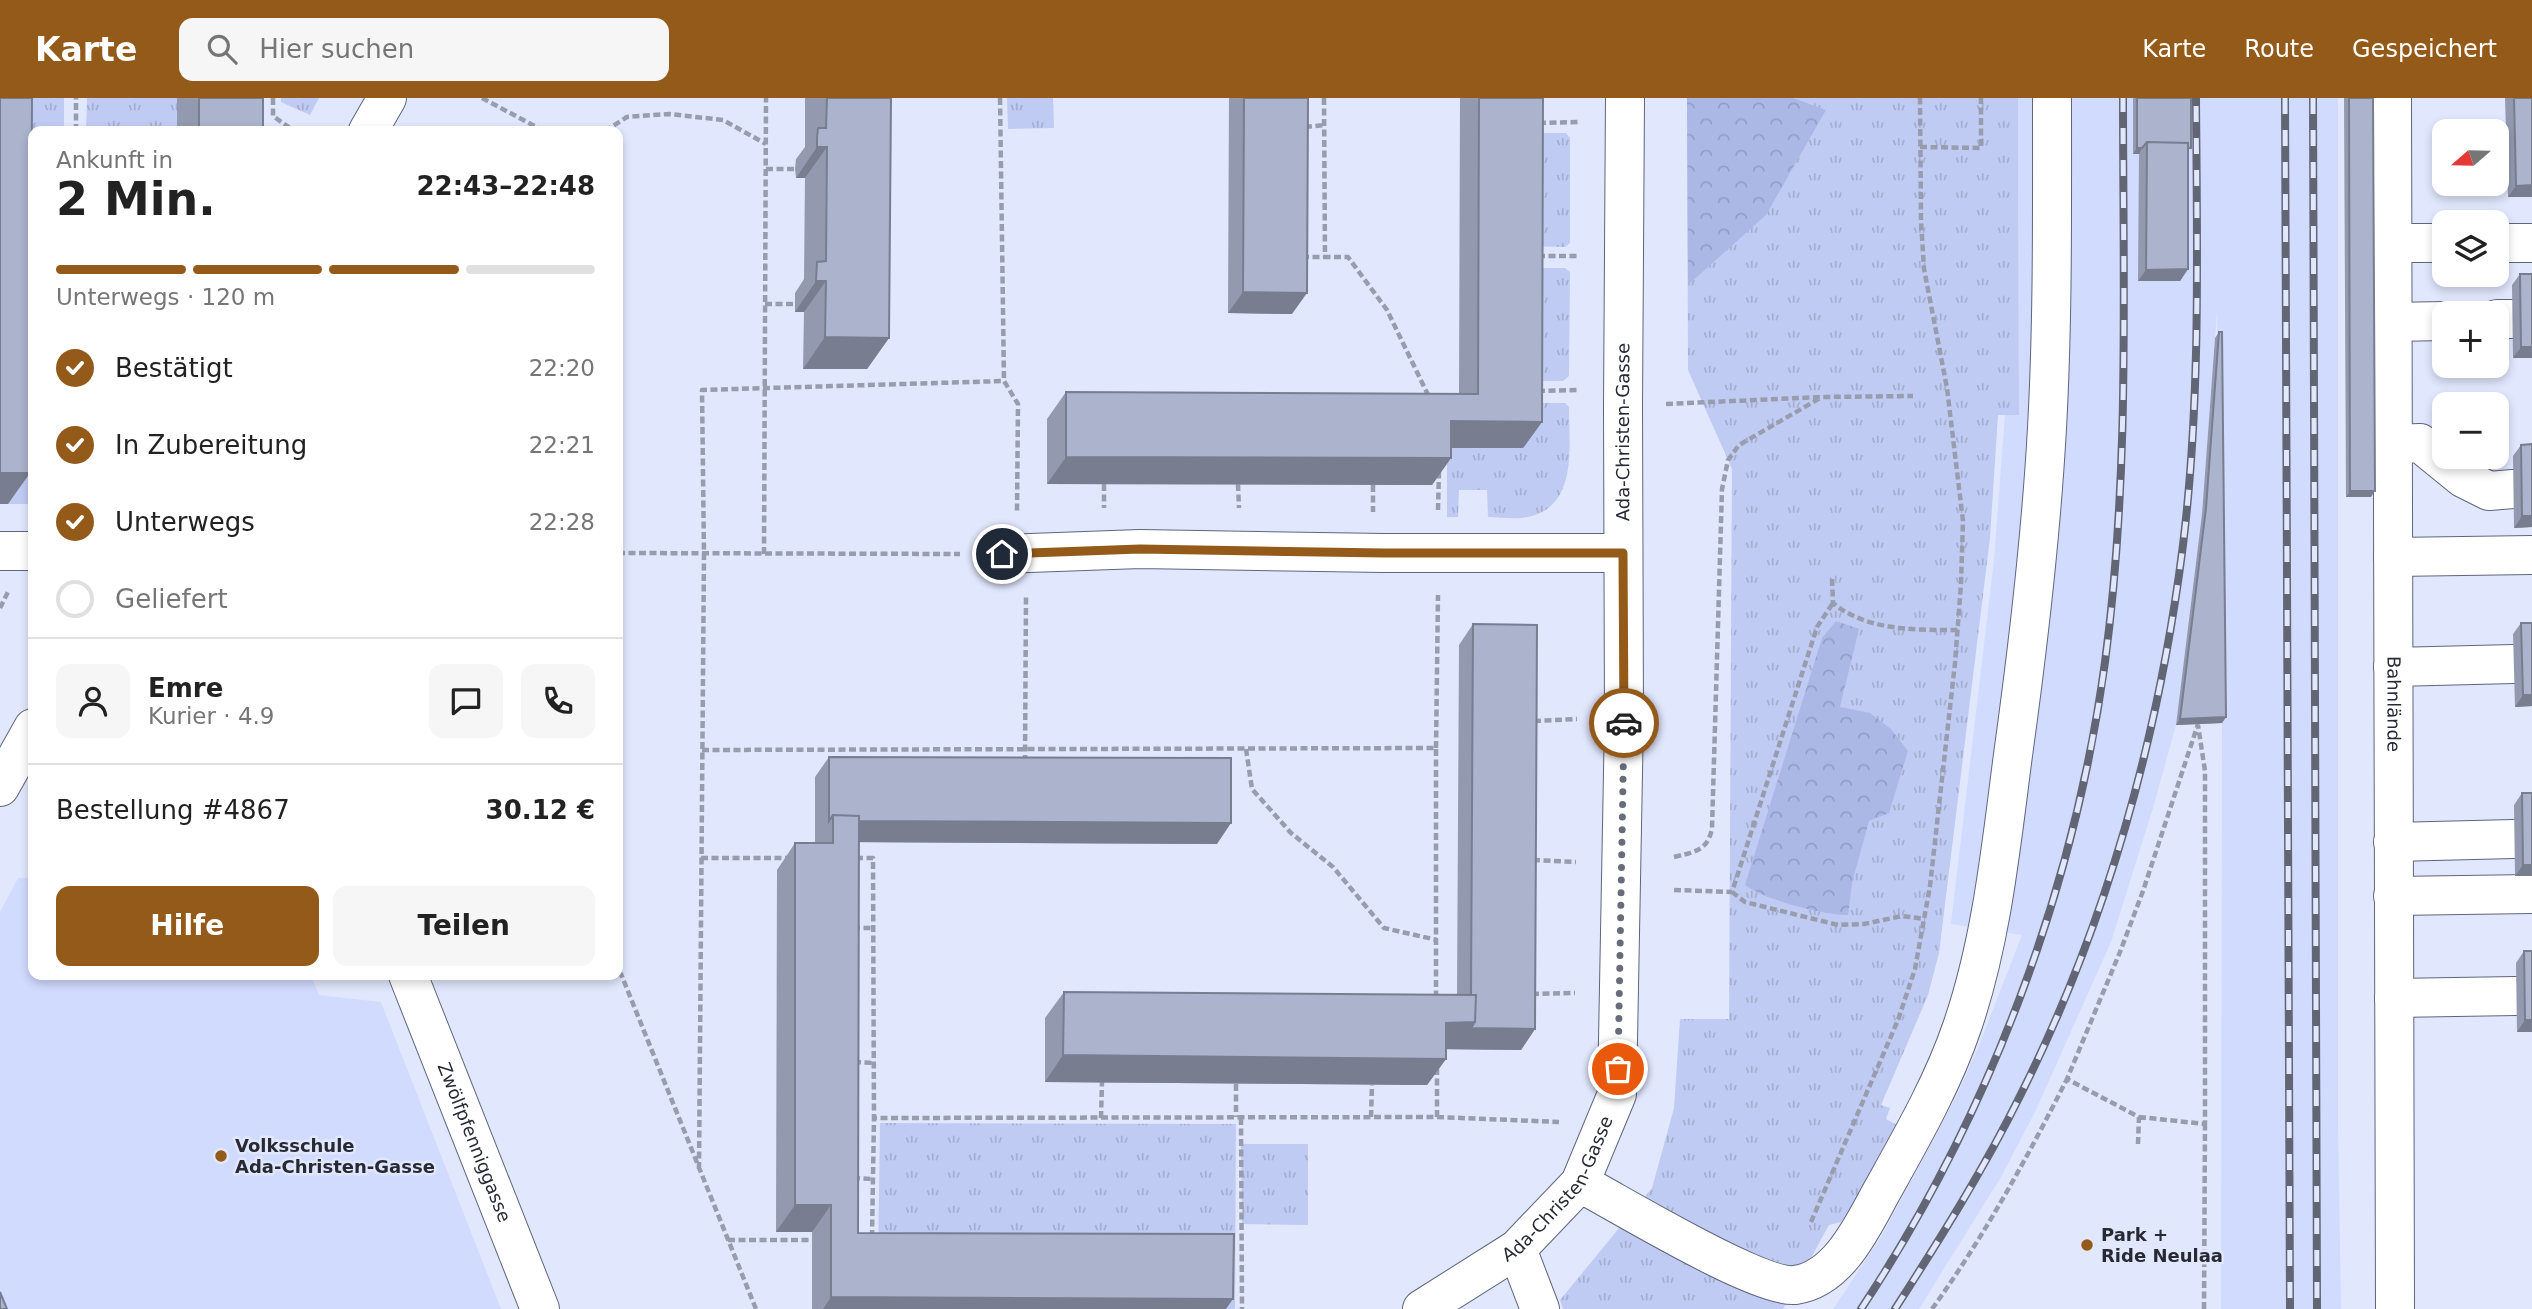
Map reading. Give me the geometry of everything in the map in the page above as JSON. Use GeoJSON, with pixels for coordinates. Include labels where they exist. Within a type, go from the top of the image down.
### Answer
{"type":"FeatureCollection","features":[{"type":"Feature","properties":{"kind":"street"},"geometry":{"type":"LineString","coordinates":[[371,126],[387,98]]}},
{"type":"Feature","properties":{"kind":"street","name":"Ada-Christen-Gasse"},"geometry":{"type":"LineString","coordinates":[[1422,1309],[1517,1249],[1580,1183],[1618,1094],[1624,719],[1625,98]]}},
{"type":"Feature","properties":{"kind":"street"},"geometry":{"type":"LineString","coordinates":[[1580,1183],[1732,1265],[1778,1284],[1797,1285],[1817,1277],[1834,1265],[1851,1242],[1911,1138],[1961,1031],[1976,981],[2001,845],[2026,656],[2040,521],[2052,329],[2052,98]]}},
{"type":"Feature","properties":{"kind":"street","name":"Bahnlände"},"geometry":{"type":"LineString","coordinates":[[2392,98],[2395,1309]]}},
{"type":"Feature","properties":{"kind":"street"},"geometry":{"type":"LineString","coordinates":[[2392,243],[2432,243]]}},
{"type":"Feature","properties":{"kind":"street"},"geometry":{"type":"LineString","coordinates":[[2509,243],[2532,243]]}},
{"type":"Feature","properties":{"kind":"street"},"geometry":{"type":"LineString","coordinates":[[2392,322],[2432,321]]}},
{"type":"Feature","properties":{"kind":"street"},"geometry":{"type":"LineString","coordinates":[[2392,444],[2420,443],[2463,478],[2489,491],[2513,489]]}},
{"type":"Feature","properties":{"kind":"street"},"geometry":{"type":"LineString","coordinates":[[1015,542],[1140,549],[1623,553]]}},
{"type":"Feature","properties":{"kind":"street"},"geometry":{"type":"LineString","coordinates":[[0,551],[28,551]]}},
{"type":"Feature","properties":{"kind":"street"},"geometry":{"type":"LineString","coordinates":[[2393,557],[2532,555]]}},
{"type":"Feature","properties":{"kind":"street"},"geometry":{"type":"LineString","coordinates":[[2392,667],[2514,664]]}},
{"type":"Feature","properties":{"kind":"street"},"geometry":{"type":"LineString","coordinates":[[0,786],[28,737]]}},
{"type":"Feature","properties":{"kind":"street"},"geometry":{"type":"LineString","coordinates":[[2393,842],[2514,839]]}},
{"type":"Feature","properties":{"kind":"street"},"geometry":{"type":"LineString","coordinates":[[2393,896],[2532,894]]}},
{"type":"Feature","properties":{"kind":"street","name":"Zwölfpfenniggasse"},"geometry":{"type":"LineString","coordinates":[[429,980],[540,1309]]}},
{"type":"Feature","properties":{"kind":"street"},"geometry":{"type":"LineString","coordinates":[[2393,998],[2516,996]]}},
{"type":"Feature","properties":{"kind":"street"},"geometry":{"type":"LineString","coordinates":[[1517,1249],[1540,1309]]}},
{"type":"Feature","properties":{"kind":"path"},"geometry":{"type":"LineString","coordinates":[[76,98],[76,126]]}},
{"type":"Feature","properties":{"kind":"path"},"geometry":{"type":"LineString","coordinates":[[273,98],[273,116]]}},
{"type":"Feature","properties":{"kind":"path"},"geometry":{"type":"LineString","coordinates":[[482,98],[535,126]]}},
{"type":"Feature","properties":{"kind":"path"},"geometry":{"type":"LineString","coordinates":[[764,554],[766,98]]}},
{"type":"Feature","properties":{"kind":"path"},"geometry":{"type":"LineString","coordinates":[[1000,98],[1004,381],[1018,404],[1015,542],[1025,769]]}},
{"type":"Feature","properties":{"kind":"path"},"geometry":{"type":"LineString","coordinates":[[1324,98],[1325,257]]}},
{"type":"Feature","properties":{"kind":"path"},"geometry":{"type":"LineString","coordinates":[[1778,1284],[1813,1218],[1898,1020],[1915,969],[1925,919],[1958,630],[1963,521],[1947,388],[1924,269],[1920,98]]}},
{"type":"Feature","properties":{"kind":"path"},"geometry":{"type":"LineString","coordinates":[[1920,147],[1981,148],[1981,98]]}},
{"type":"Feature","properties":{"kind":"path"},"geometry":{"type":"LineString","coordinates":[[613,126],[627,117],[669,114],[723,120],[766,144]]}},
{"type":"Feature","properties":{"kind":"path"},"geometry":{"type":"LineString","coordinates":[[262,117],[273,116],[287,126]]}},
{"type":"Feature","properties":{"kind":"path"},"geometry":{"type":"LineString","coordinates":[[1538,123],[1579,122]]}},
{"type":"Feature","properties":{"kind":"path"},"geometry":{"type":"LineString","coordinates":[[1293,128],[1324,125]]}},
{"type":"Feature","properties":{"kind":"path"},"geometry":{"type":"LineString","coordinates":[[766,169],[795,169]]}},
{"type":"Feature","properties":{"kind":"path"},"geometry":{"type":"LineString","coordinates":[[1537,256],[1578,256]]}},
{"type":"Feature","properties":{"kind":"path"},"geometry":{"type":"LineString","coordinates":[[1293,257],[1348,257],[1387,310],[1433,404]]}},
{"type":"Feature","properties":{"kind":"path"},"geometry":{"type":"LineString","coordinates":[[765,304],[795,304]]}},
{"type":"Feature","properties":{"kind":"path"},"geometry":{"type":"LineString","coordinates":[[699,1168],[704,554],[702,390],[1004,381]]}},
{"type":"Feature","properties":{"kind":"path"},"geometry":{"type":"LineString","coordinates":[[1537,391],[1579,390]]}},
{"type":"Feature","properties":{"kind":"path"},"geometry":{"type":"LineString","coordinates":[[1699,402],[1913,396]]}},
{"type":"Feature","properties":{"kind":"path"},"geometry":{"type":"LineString","coordinates":[[1674,857],[1702,848],[1710,839],[1712,828],[1722,489],[1728,460],[1739,444],[1822,397]]}},
{"type":"Feature","properties":{"kind":"path"},"geometry":{"type":"LineString","coordinates":[[1438,521],[1439,460]]}},
{"type":"Feature","properties":{"kind":"path"},"geometry":{"type":"LineString","coordinates":[[1104,484],[1105,518]]}},
{"type":"Feature","properties":{"kind":"path"},"geometry":{"type":"LineString","coordinates":[[1238,484],[1239,520]]}},
{"type":"Feature","properties":{"kind":"path"},"geometry":{"type":"LineString","coordinates":[[623,553],[764,554],[1015,542]]}},
{"type":"Feature","properties":{"kind":"path"},"geometry":{"type":"LineString","coordinates":[[1732,892],[1817,627],[1833,603],[1832,579]]}},
{"type":"Feature","properties":{"kind":"path"},"geometry":{"type":"LineString","coordinates":[[1436,1008],[1438,582]]}},
{"type":"Feature","properties":{"kind":"path"},"geometry":{"type":"LineString","coordinates":[[0,608],[8,591]]}},
{"type":"Feature","properties":{"kind":"path"},"geometry":{"type":"LineString","coordinates":[[1833,603],[1861,621],[1892,626],[1958,630]]}},
{"type":"Feature","properties":{"kind":"path"},"geometry":{"type":"LineString","coordinates":[[1523,721],[1577,719]]}},
{"type":"Feature","properties":{"kind":"path"},"geometry":{"type":"LineString","coordinates":[[1932,1309],[1980,1235],[2045,1123],[2067,1079],[2143,891],[2198,724],[2205,771],[2204,1309]]}},
{"type":"Feature","properties":{"kind":"path"},"geometry":{"type":"LineString","coordinates":[[702,750],[1436,748]]}},
{"type":"Feature","properties":{"kind":"path"},"geometry":{"type":"LineString","coordinates":[[887,749],[888,759]]}},
{"type":"Feature","properties":{"kind":"path"},"geometry":{"type":"LineString","coordinates":[[1157,749],[1158,759]]}},
{"type":"Feature","properties":{"kind":"path"},"geometry":{"type":"LineString","coordinates":[[1246,749],[1252,789],[1290,833],[1334,867],[1384,928],[1437,940]]}},
{"type":"Feature","properties":{"kind":"path"},"geometry":{"type":"LineString","coordinates":[[701,858],[802,858]]}},
{"type":"Feature","properties":{"kind":"path"},"geometry":{"type":"LineString","coordinates":[[852,858],[873,858],[872,1240],[861,1240]]}},
{"type":"Feature","properties":{"kind":"path"},"geometry":{"type":"LineString","coordinates":[[1522,860],[1576,862]]}},
{"type":"Feature","properties":{"kind":"path"},"geometry":{"type":"LineString","coordinates":[[1674,890],[1732,892],[1745,902],[1838,925],[1864,924],[1902,916],[1925,919]]}},
{"type":"Feature","properties":{"kind":"path"},"geometry":{"type":"LineString","coordinates":[[851,928],[873,928]]}},
{"type":"Feature","properties":{"kind":"path"},"geometry":{"type":"LineString","coordinates":[[623,979],[756,1309]]}},
{"type":"Feature","properties":{"kind":"path"},"geometry":{"type":"LineString","coordinates":[[1521,994],[1575,993]]}},
{"type":"Feature","properties":{"kind":"path"},"geometry":{"type":"LineString","coordinates":[[851,1062],[874,1063]]}},
{"type":"Feature","properties":{"kind":"path"},"geometry":{"type":"LineString","coordinates":[[1437,1063],[1437,1117]]}},
{"type":"Feature","properties":{"kind":"path"},"geometry":{"type":"LineString","coordinates":[[2067,1079],[2140,1117],[2205,1124]]}},
{"type":"Feature","properties":{"kind":"path"},"geometry":{"type":"LineString","coordinates":[[1101,1118],[1102,1082]]}},
{"type":"Feature","properties":{"kind":"path"},"geometry":{"type":"LineString","coordinates":[[1236,1084],[1242,1309]]}},
{"type":"Feature","properties":{"kind":"path"},"geometry":{"type":"LineString","coordinates":[[1371,1117],[1372,1085]]}},
{"type":"Feature","properties":{"kind":"path"},"geometry":{"type":"LineString","coordinates":[[874,1118],[1437,1117],[1605,1124]]}},
{"type":"Feature","properties":{"kind":"path"},"geometry":{"type":"LineString","coordinates":[[2137,1144],[2140,1117]]}},
{"type":"Feature","properties":{"kind":"path"},"geometry":{"type":"LineString","coordinates":[[851,1178],[873,1179]]}},
{"type":"Feature","properties":{"kind":"path"},"geometry":{"type":"LineString","coordinates":[[728,1240],[813,1240]]}},
{"type":"Feature","properties":{"kind":"shaded area"},"geometry":{"type":"Polygon","coordinates":[[[2018,98],[2338,98],[2338,1124],[2341,1309],[2221,1309],[2222,723],[2217,311],[2202,514],[2176,725],[2111,942],[2035,1112],[2001,1177],[1919,1309],[1833,1309],[1881,1237],[1956,1097],[2022,935],[1951,924],[1994,560],[2005,415],[2019,414],[2018,98]]]}},
{"type":"Feature","properties":{"kind":"shaded area","name":"Volksschule Ada-Christen-Gasse"},"geometry":{"type":"Polygon","coordinates":[[[18,878],[28,878],[28,980],[313,980],[319,995],[381,1002],[501,1309],[0,1309],[0,912],[18,878]]]}},
{"type":"Feature","properties":{"kind":"green space"},"geometry":{"type":"Polygon","coordinates":[[[0,98],[64,98],[64,126],[28,126],[28,165],[10,166],[0,98]]]}},
{"type":"Feature","properties":{"kind":"green space"},"geometry":{"type":"Polygon","coordinates":[[[87,98],[177,98],[177,126],[86,126],[87,98]]]}},
{"type":"Feature","properties":{"kind":"green space"},"geometry":{"type":"Polygon","coordinates":[[[281,98],[319,98],[310,115],[281,102],[281,98]]]}},
{"type":"Feature","properties":{"kind":"green space"},"geometry":{"type":"Polygon","coordinates":[[[1007,98],[1053,98],[1054,128],[1008,129],[1007,98]]]}},
{"type":"Feature","properties":{"kind":"green space"},"geometry":{"type":"Polygon","coordinates":[[[1687,98],[2018,98],[2019,415],[1998,415],[1990,538],[1939,953],[1928,995],[1881,1105],[1890,1108],[1886,1119],[1897,1125],[1856,1202],[1841,1222],[1829,1225],[1783,1309],[1563,1309],[1560,1300],[1652,1188],[1674,1108],[1680,1019],[1729,1019],[1732,469],[1688,370],[1687,98]]]}},
{"type":"Feature","properties":{"kind":"green space"},"geometry":{"type":"Polygon","coordinates":[[[1687,98],[1793,98],[1826,110],[1766,215],[1688,285],[1687,98]]]}},
{"type":"Feature","properties":{"kind":"green space"},"geometry":{"type":"Polygon","coordinates":[[[1524,133],[1566,133],[1570,138],[1570,243],[1565,247],[1523,246],[1524,133]]]}},
{"type":"Feature","properties":{"kind":"green space"},"geometry":{"type":"Polygon","coordinates":[[[1524,268],[1565,268],[1570,272],[1569,376],[1563,381],[1523,381],[1524,268]]]}},
{"type":"Feature","properties":{"kind":"green space"},"geometry":{"type":"Polygon","coordinates":[[[1524,403],[1565,403],[1569,407],[1569,459],[1562,491],[1553,504],[1540,513],[1513,518],[1488,517],[1487,490],[1459,490],[1458,517],[1447,517],[1447,448],[1459,448],[1524,403]]]}},
{"type":"Feature","properties":{"kind":"green space"},"geometry":{"type":"Polygon","coordinates":[[[8,457],[28,457],[28,504],[8,504],[8,457]]]}},
{"type":"Feature","properties":{"kind":"green space"},"geometry":{"type":"Polygon","coordinates":[[[1836,621],[1859,629],[1840,707],[1870,713],[1891,729],[1908,751],[1889,813],[1869,821],[1852,883],[1848,915],[1795,906],[1745,885],[1822,638],[1836,621]]]}},
{"type":"Feature","properties":{"kind":"green space"},"geometry":{"type":"Polygon","coordinates":[[[880,1123],[1236,1124],[1235,1309],[1215,1309],[878,1260],[880,1123]]]}},
{"type":"Feature","properties":{"kind":"green space"},"geometry":{"type":"Polygon","coordinates":[[[1241,1144],[1308,1144],[1308,1225],[1242,1224],[1241,1144]]]}},
{"type":"Feature","properties":{"kind":"building"},"geometry":{"type":"Polygon","coordinates":[[[0,98],[32,98],[32,126],[28,126],[28,473],[0,473],[0,98]]]}},
{"type":"Feature","properties":{"kind":"building"},"geometry":{"type":"Polygon","coordinates":[[[199,98],[263,98],[263,126],[199,126],[199,98]]]}},
{"type":"Feature","properties":{"kind":"building"},"geometry":{"type":"Polygon","coordinates":[[[827,98],[891,98],[889,338],[825,337],[826,281],[816,281],[817,262],[826,261],[827,147],[817,147],[817,138],[818,128],[826,128],[827,98]]]}},
{"type":"Feature","properties":{"kind":"building"},"geometry":{"type":"Polygon","coordinates":[[[1244,98],[1308,98],[1307,293],[1243,292],[1244,98]]]}},
{"type":"Feature","properties":{"kind":"building"},"geometry":{"type":"Polygon","coordinates":[[[1479,98],[1543,98],[1542,422],[1451,421],[1451,458],[1066,457],[1066,392],[1478,394],[1479,98]]]}},
{"type":"Feature","properties":{"kind":"building"},"geometry":{"type":"Polygon","coordinates":[[[2137,98],[2191,98],[2191,148],[2188,148],[2188,143],[2147,142],[2142,148],[2137,148],[2137,98]]]}},
{"type":"Feature","properties":{"kind":"building"},"geometry":{"type":"Polygon","coordinates":[[[2349,98],[2373,98],[2375,491],[2350,491],[2349,98]]]}},
{"type":"Feature","properties":{"kind":"building"},"geometry":{"type":"Polygon","coordinates":[[[2514,98],[2532,98],[2532,185],[2516,186],[2514,98]]]}},
{"type":"Feature","properties":{"kind":"building"},"geometry":{"type":"Polygon","coordinates":[[[2147,142],[2188,143],[2188,269],[2146,270],[2147,142]]]}},
{"type":"Feature","properties":{"kind":"building"},"geometry":{"type":"Polygon","coordinates":[[[2520,274],[2532,274],[2532,347],[2521,347],[2520,274]]]}},
{"type":"Feature","properties":{"kind":"building"},"geometry":{"type":"Polygon","coordinates":[[[2219,332],[2222,332],[2226,717],[2180,719],[2206,508],[2219,332]]]}},
{"type":"Feature","properties":{"kind":"building"},"geometry":{"type":"Polygon","coordinates":[[[2532,444],[2532,516],[2522,516],[2521,445],[2532,444]]]}},
{"type":"Feature","properties":{"kind":"building"},"geometry":{"type":"Polygon","coordinates":[[[2521,623],[2532,623],[2532,695],[2523,695],[2521,623]]]}},
{"type":"Feature","properties":{"kind":"building"},"geometry":{"type":"Polygon","coordinates":[[[1473,624],[1537,625],[1535,1029],[1471,1028],[1475,1022],[1476,995],[1471,995],[1473,624]]]}},
{"type":"Feature","properties":{"kind":"building"},"geometry":{"type":"Polygon","coordinates":[[[829,757],[1231,758],[1231,823],[859,821],[859,816],[833,815],[829,821],[829,757]]]}},
{"type":"Feature","properties":{"kind":"building"},"geometry":{"type":"Polygon","coordinates":[[[2522,793],[2532,793],[2532,865],[2523,865],[2522,793]]]}},
{"type":"Feature","properties":{"kind":"building"},"geometry":{"type":"Polygon","coordinates":[[[833,815],[859,816],[858,1233],[1234,1234],[1233,1299],[831,1297],[831,1205],[795,1205],[795,843],[833,843],[833,815]]]}},
{"type":"Feature","properties":{"kind":"building"},"geometry":{"type":"Polygon","coordinates":[[[2524,951],[2532,951],[2532,1020],[2525,1020],[2524,951]]]}},
{"type":"Feature","properties":{"kind":"building"},"geometry":{"type":"Polygon","coordinates":[[[1064,992],[1476,995],[1475,1022],[1446,1023],[1446,1059],[1063,1055],[1064,992]]]}},
{"type":"Feature","properties":{"kind":"building"},"geometry":{"type":"Polygon","coordinates":[[[0,1292],[7,1309],[0,1309],[0,1292]]]}},
{"type":"Feature","properties":{"kind":"railway"},"geometry":{"type":"LineString","coordinates":[[1861,1309],[1907,1235],[1949,1159],[1986,1080],[2019,999],[2048,916],[2072,833],[2091,748],[2113,592],[2122,451],[2123,98]]}},
{"type":"Feature","properties":{"kind":"railway"},"geometry":{"type":"LineString","coordinates":[[1895,1309],[1992,1149],[2052,1029],[2104,895],[2144,757],[2173,616],[2189,489],[2197,322],[2196,98]]}},
{"type":"Feature","properties":{"kind":"railway"},"geometry":{"type":"LineString","coordinates":[[2285,98],[2290,1309]]}},
{"type":"Feature","properties":{"kind":"railway"},"geometry":{"type":"LineString","coordinates":[[2313,98],[2317,1309]]}},
{"type":"Feature","properties":{"kind":"way so far"},"geometry":{"type":"LineString","coordinates":[[1618,1069],[1624,723]]}},
{"type":"Feature","properties":{"kind":"place","name":"Volksschule Ada-Christen-Gasse"},"geometry":{"type":"Point","coordinates":[221,1156]}},
{"type":"Feature","properties":{"kind":"place","name":"Park + Ride Neulaa"},"geometry":{"type":"Point","coordinates":[2087,1245]}},
{"type":"Feature","properties":{"kind":"route"},"geometry":{"type":"LineString","coordinates":[[1002,554],[1140,549],[1623,553],[1624,723]]}}]}
